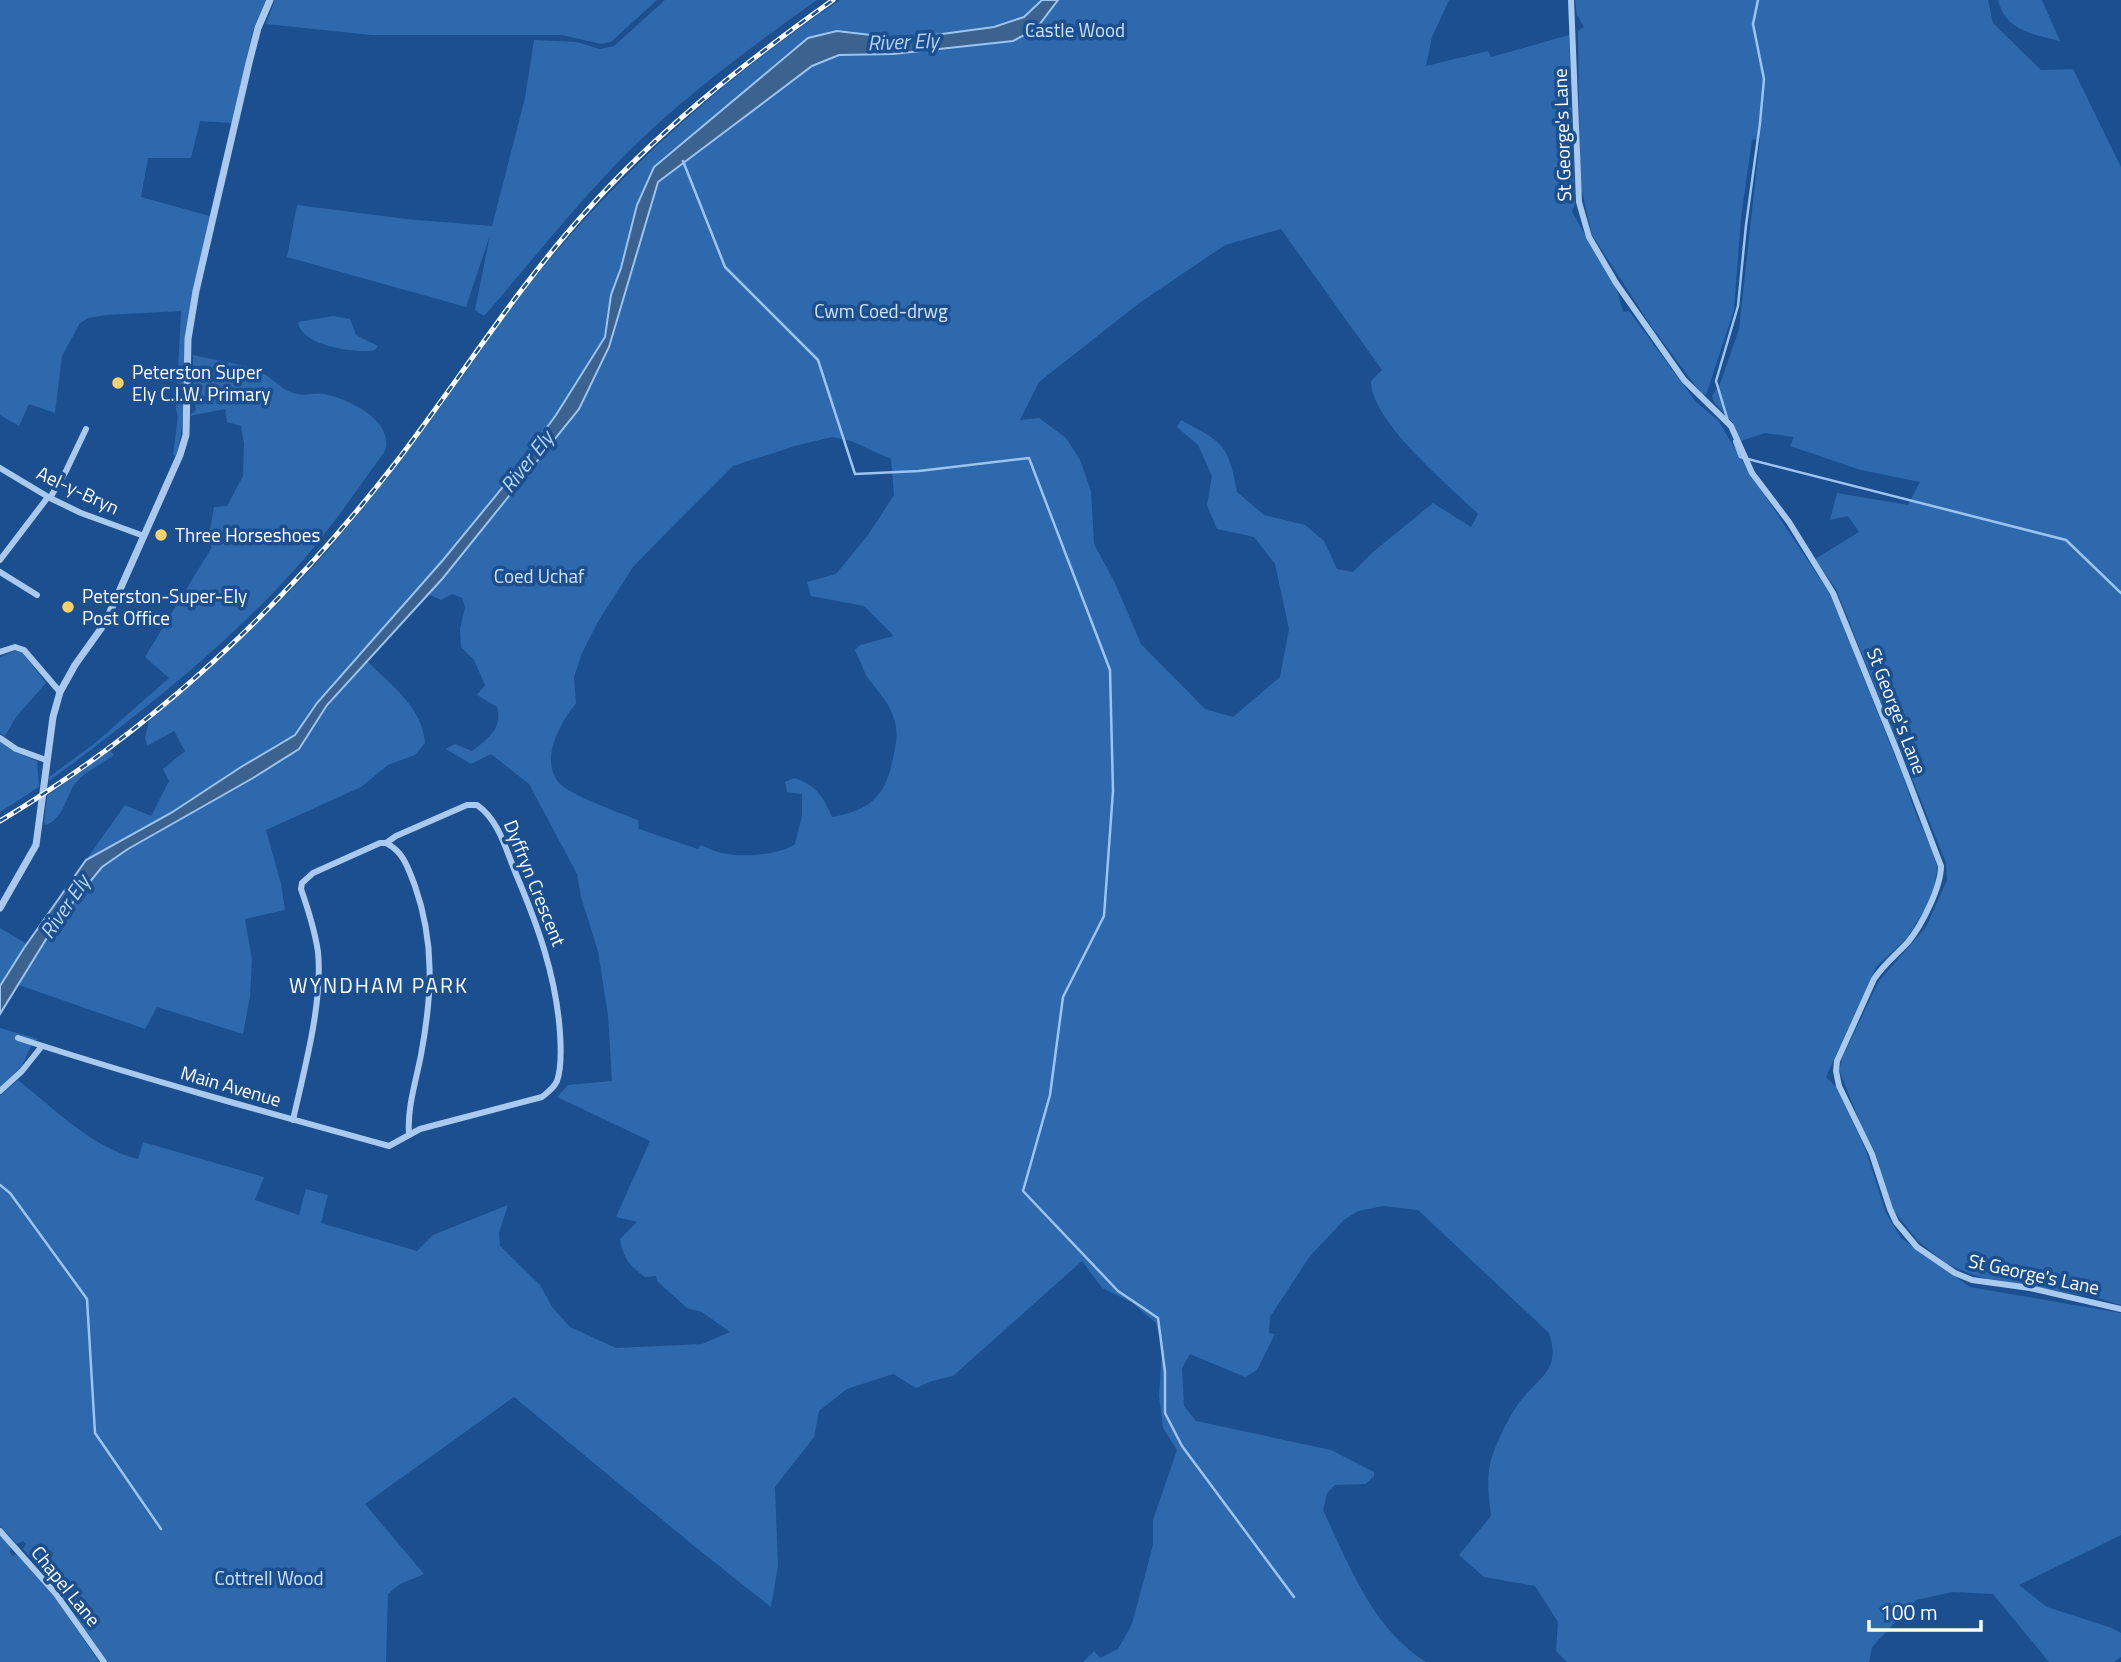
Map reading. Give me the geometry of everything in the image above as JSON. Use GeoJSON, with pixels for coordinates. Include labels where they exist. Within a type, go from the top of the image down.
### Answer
{"type":"FeatureCollection","features":[{"type":"Feature","properties":{"kind":"street"},"geometry":{"type":"LineString","coordinates":[[0,908],[36,845],[46,760],[60,692],[75,665],[105,623],[180,455],[186,435],[188,339],[196,291],[249,64],[258,29],[270,0]]}},
{"type":"Feature","properties":{"kind":"street","name":"St George's Lane"},"geometry":{"type":"LineString","coordinates":[[1571,0],[1579,202],[1589,237],[1616,283],[1684,380],[1731,426],[1752,473],[1788,522],[1833,593],[1941,866],[1938,886],[1922,920],[1910,939],[1874,979],[1837,1061],[1839,1086],[1872,1154],[1890,1209],[1909,1240],[1955,1273],[1980,1282],[2030,1289],[2121,1309]]}},
{"type":"Feature","properties":{"kind":"street"},"geometry":{"type":"LineString","coordinates":[[0,559],[49,497],[66,471],[86,429]]}},
{"type":"Feature","properties":{"kind":"street","name":"Ael-y-Bryn"},"geometry":{"type":"LineString","coordinates":[[0,468],[81,513],[144,536]]}},
{"type":"Feature","properties":{"kind":"street"},"geometry":{"type":"LineString","coordinates":[[0,572],[37,595]]}},
{"type":"Feature","properties":{"kind":"street"},"geometry":{"type":"LineString","coordinates":[[0,652],[15,647],[24,650],[60,692]]}},
{"type":"Feature","properties":{"kind":"street"},"geometry":{"type":"LineString","coordinates":[[0,738],[16,749],[46,760]]}},
{"type":"Feature","properties":{"kind":"street","name":"Dyffryn Crescent"},"geometry":{"type":"LineString","coordinates":[[386,843],[467,805],[478,805],[491,816],[545,946],[558,999],[561,1047],[558,1077],[556,1084],[542,1097],[409,1134]]}},
{"type":"Feature","properties":{"kind":"street"},"geometry":{"type":"LineString","coordinates":[[293,1120],[313,1030],[318,965],[316,944],[301,889],[302,883],[313,873],[380,843],[386,843],[402,855],[407,865],[419,900],[430,950],[426,1016],[408,1121],[409,1134]]}},
{"type":"Feature","properties":{"kind":"street","name":"Main Avenue"},"geometry":{"type":"LineString","coordinates":[[18,1038],[389,1146],[409,1134]]}},
{"type":"Feature","properties":{"kind":"street"},"geometry":{"type":"LineString","coordinates":[[0,1091],[22,1071],[42,1046]]}},
{"type":"Feature","properties":{"kind":"street","name":"Chapel Lane"},"geometry":{"type":"LineString","coordinates":[[0,1531],[56,1594],[104,1662]]}},
{"type":"Feature","properties":{"kind":"green space"},"geometry":{"type":"Polygon","coordinates":[[[0,0],[266,0],[253,30],[232,123],[200,121],[191,158],[148,158],[141,197],[210,216],[190,311],[183,414],[176,456],[173,455],[178,417],[176,409],[181,311],[88,318],[80,323],[62,356],[55,413],[29,404],[19,426],[0,415],[0,0]]]}},
{"type":"Feature","properties":{"kind":"green space"},"geometry":{"type":"Polygon","coordinates":[[[275,0],[657,0],[611,42],[601,44],[562,35],[371,35],[266,24],[275,0]]]}},
{"type":"Feature","properties":{"kind":"green space"},"geometry":{"type":"Polygon","coordinates":[[[665,0],[817,0],[720,72],[651,130],[591,191],[484,316],[475,310],[490,235],[466,307],[287,257],[297,205],[406,219],[492,226],[525,98],[534,40],[577,42],[600,49],[614,46],[665,0]]]}},
{"type":"Feature","properties":{"kind":"green space"},"geometry":{"type":"Polygon","coordinates":[[[840,0],[1042,0],[1024,17],[994,27],[905,39],[837,31],[794,48],[654,167],[637,205],[621,268],[611,295],[605,337],[556,415],[507,482],[443,560],[317,703],[295,735],[171,813],[86,860],[125,805],[151,816],[169,781],[163,769],[185,751],[174,731],[147,746],[145,737],[149,721],[271,610],[339,537],[411,447],[514,304],[559,249],[595,208],[670,133],[751,64],[840,0]]]}},
{"type":"Feature","properties":{"kind":"green space"},"geometry":{"type":"Polygon","coordinates":[[[1058,0],[1449,0],[1432,37],[1426,66],[1488,51],[1491,57],[1569,35],[1575,204],[1572,212],[1617,290],[1623,312],[1629,311],[1696,402],[1718,420],[1830,594],[1937,866],[1935,885],[1925,909],[1907,938],[1876,967],[1826,1077],[1836,1087],[1865,1148],[1886,1213],[1901,1238],[1970,1287],[2121,1313],[2121,1535],[2019,1585],[2047,1607],[2121,1633],[2121,1657],[2114,1662],[2049,1662],[1993,1594],[1953,1592],[1916,1600],[1872,1647],[1869,1662],[1567,1662],[1556,1651],[1558,1622],[1535,1586],[1484,1577],[1459,1555],[1491,1516],[1488,1481],[1490,1464],[1501,1434],[1515,1409],[1551,1364],[1553,1355],[1549,1333],[1418,1210],[1384,1206],[1358,1211],[1344,1220],[1310,1256],[1270,1317],[1269,1333],[1275,1334],[1257,1370],[1245,1377],[1190,1354],[1182,1368],[1184,1406],[1196,1421],[1331,1450],[1374,1472],[1374,1476],[1366,1484],[1335,1485],[1327,1493],[1323,1510],[1364,1594],[1391,1632],[1426,1662],[1083,1662],[1094,1651],[1100,1658],[1118,1649],[1132,1624],[1153,1545],[1153,1520],[1177,1450],[1163,1428],[1159,1396],[1162,1349],[1156,1323],[1131,1302],[1102,1288],[1082,1261],[953,1376],[916,1388],[893,1374],[847,1389],[819,1411],[814,1437],[775,1487],[778,1566],[771,1607],[514,1397],[365,1504],[424,1574],[400,1584],[388,1594],[386,1662],[108,1662],[57,1589],[23,1549],[26,1544],[23,1541],[17,1544],[0,1526],[0,1096],[18,1080],[89,1137],[121,1153],[138,1159],[143,1142],[264,1177],[255,1200],[299,1215],[306,1189],[328,1195],[321,1223],[417,1251],[433,1235],[508,1205],[499,1233],[500,1246],[540,1285],[552,1307],[570,1327],[616,1348],[702,1344],[730,1332],[702,1312],[687,1308],[657,1281],[656,1276],[645,1277],[625,1256],[620,1239],[637,1222],[616,1217],[650,1141],[557,1097],[568,1085],[612,1081],[608,1015],[598,951],[581,897],[577,874],[529,784],[491,754],[471,764],[446,749],[455,744],[472,751],[493,732],[498,714],[497,707],[477,695],[485,685],[474,660],[461,647],[460,629],[465,607],[462,598],[452,594],[441,600],[428,594],[579,409],[626,293],[658,182],[812,66],[839,55],[893,54],[1036,29],[1058,0]],[[1281,229],[1225,245],[1138,304],[1039,382],[1020,420],[1039,418],[1066,438],[1080,460],[1091,491],[1094,544],[1115,583],[1141,644],[1205,709],[1233,717],[1280,677],[1289,629],[1275,564],[1254,537],[1217,529],[1207,505],[1212,476],[1198,445],[1177,427],[1181,420],[1221,446],[1231,464],[1237,492],[1264,515],[1305,525],[1324,541],[1337,569],[1353,572],[1433,503],[1471,527],[1478,514],[1431,470],[1384,415],[1374,397],[1371,381],[1382,370],[1281,229]],[[832,437],[733,466],[633,567],[599,620],[582,653],[574,677],[576,703],[554,741],[551,763],[553,773],[564,788],[638,820],[639,829],[698,849],[701,845],[717,852],[740,855],[780,851],[795,844],[802,816],[802,794],[787,792],[785,782],[794,778],[813,788],[822,797],[832,817],[858,810],[876,798],[891,767],[896,725],[888,705],[866,675],[855,650],[860,645],[894,636],[864,606],[811,596],[807,582],[836,574],[868,535],[894,495],[891,459],[851,441],[832,437]]]}},
{"type":"Feature","properties":{"kind":"green space"},"geometry":{"type":"Polygon","coordinates":[[[1575,0],[1988,0],[1993,23],[2041,70],[2073,69],[2121,167],[2121,1305],[2094,1297],[1990,1280],[1968,1273],[1947,1264],[1918,1241],[1893,1210],[1875,1152],[1839,1070],[1879,981],[1926,927],[1947,880],[1946,863],[1836,589],[1815,559],[1859,532],[1848,516],[1830,520],[1837,493],[1908,505],[1920,482],[1861,470],[1790,446],[1794,437],[1765,433],[1741,441],[1733,423],[1714,402],[1712,396],[1720,384],[1739,329],[1760,138],[1752,140],[1741,218],[1734,310],[1706,395],[1701,393],[1653,329],[1592,235],[1580,182],[1578,31],[1584,27],[1577,15],[1575,0]]]}},
{"type":"Feature","properties":{"kind":"green space"},"geometry":{"type":"Polygon","coordinates":[[[1998,0],[2042,0],[2060,41],[2014,25],[2007,19],[1998,0]]]}},
{"type":"Feature","properties":{"kind":"green space"},"geometry":{"type":"Polygon","coordinates":[[[333,316],[350,319],[356,335],[378,346],[375,350],[355,351],[330,346],[309,337],[301,330],[298,322],[333,316]]]}},
{"type":"Feature","properties":{"kind":"green space"},"geometry":{"type":"Polygon","coordinates":[[[193,355],[257,370],[293,393],[325,394],[357,406],[377,421],[383,430],[385,451],[316,545],[247,619],[117,730],[49,781],[49,777],[94,744],[169,678],[145,657],[212,547],[206,541],[214,507],[227,506],[243,476],[244,444],[241,426],[227,422],[225,409],[189,416],[196,410],[193,396],[193,355]]]}},
{"type":"Feature","properties":{"kind":"green space"},"geometry":{"type":"Polygon","coordinates":[[[17,650],[22,652],[46,683],[16,717],[5,736],[0,733],[0,657],[17,650]]]}},
{"type":"Feature","properties":{"kind":"green space"},"geometry":{"type":"Polygon","coordinates":[[[367,661],[412,708],[423,730],[425,743],[415,755],[388,765],[361,787],[266,830],[281,884],[285,910],[245,919],[252,960],[250,996],[243,1034],[157,1007],[145,1029],[19,985],[56,923],[102,867],[299,749],[327,705],[367,661]]]}},
{"type":"Feature","properties":{"kind":"green space"},"geometry":{"type":"Polygon","coordinates":[[[0,742],[37,761],[39,787],[0,812],[0,742]]]}},
{"type":"Feature","properties":{"kind":"green space"},"geometry":{"type":"Polygon","coordinates":[[[110,750],[114,755],[78,781],[60,814],[45,825],[47,796],[110,750]]]}},
{"type":"Feature","properties":{"kind":"green space"},"geometry":{"type":"Polygon","coordinates":[[[0,928],[27,944],[0,986],[0,928]]]}},
{"type":"Feature","properties":{"kind":"green space"},"geometry":{"type":"Polygon","coordinates":[[[0,1028],[38,1039],[33,1042],[22,1066],[0,1087],[0,1028]]]}},
{"type":"Feature","properties":{"kind":"green space"},"geometry":{"type":"Polygon","coordinates":[[[0,1535],[11,1546],[10,1552],[13,1556],[16,1554],[56,1599],[99,1662],[0,1662],[0,1535]]]}},
{"type":"Feature","properties":{"kind":"water","name":"River Ely"},"geometry":{"type":"Polygon","coordinates":[[[1042,0],[1058,0],[1036,29],[1013,41],[893,54],[839,55],[812,66],[658,182],[609,347],[579,409],[443,578],[327,705],[299,749],[102,867],[56,923],[0,1014],[0,986],[86,860],[171,813],[295,735],[317,703],[443,560],[507,482],[556,415],[605,337],[611,295],[621,268],[637,205],[654,167],[808,38],[837,31],[905,39],[994,27],[1024,17],[1042,0]]]}},
{"type":"Feature","properties":{"kind":"waterway"},"geometry":{"type":"LineString","coordinates":[[1728,421],[1716,381],[1738,306],[1760,123],[1764,79],[1753,24],[1758,0]]}},
{"type":"Feature","properties":{"kind":"waterway"},"geometry":{"type":"LineString","coordinates":[[683,161],[725,267],[818,360],[855,474],[919,471],[1029,458],[1110,670],[1113,791],[1104,916],[1063,997],[1050,1095],[1023,1191],[1118,1291],[1158,1318],[1165,1372],[1165,1413],[1182,1446],[1294,1597]]}},
{"type":"Feature","properties":{"kind":"waterway"},"geometry":{"type":"LineString","coordinates":[[1734,441],[1740,457],[2066,540],[2121,593]]}},
{"type":"Feature","properties":{"kind":"waterway"},"geometry":{"type":"LineString","coordinates":[[0,1185],[10,1193],[87,1299],[95,1433],[161,1529]]}},
{"type":"Feature","properties":{"kind":"railway"},"geometry":{"type":"LineString","coordinates":[[0,821],[112,746],[215,660],[264,613],[355,513],[397,461],[533,275],[610,185],[702,100],[833,0]]}},
{"type":"Feature","properties":{"kind":"place","name":"Peterston Super Ely C.I.W. Primary"},"geometry":{"type":"Point","coordinates":[118,383]}},
{"type":"Feature","properties":{"kind":"place","name":"Three Horseshoes"},"geometry":{"type":"Point","coordinates":[161,535]}},
{"type":"Feature","properties":{"kind":"place","name":"Peterston-Super-Ely Post Office"},"geometry":{"type":"Point","coordinates":[68,607]}},
{"type":"Feature","properties":{"kind":"district","name":"WYNDHAM PARK"},"geometry":{"type":"Point","coordinates":[379,986]}},
{"type":"Feature","properties":{"kind":"park label","name":"Castle Wood"},"geometry":{"type":"Point","coordinates":[1075,30]}},
{"type":"Feature","properties":{"kind":"park label","name":"Cwm Coed-drwg"},"geometry":{"type":"Point","coordinates":[881,311]}},
{"type":"Feature","properties":{"kind":"park label","name":"Coed Uchaf"},"geometry":{"type":"Point","coordinates":[539,576]}},
{"type":"Feature","properties":{"kind":"park label","name":"Cottrell Wood"},"geometry":{"type":"Point","coordinates":[269,1578]}}]}
